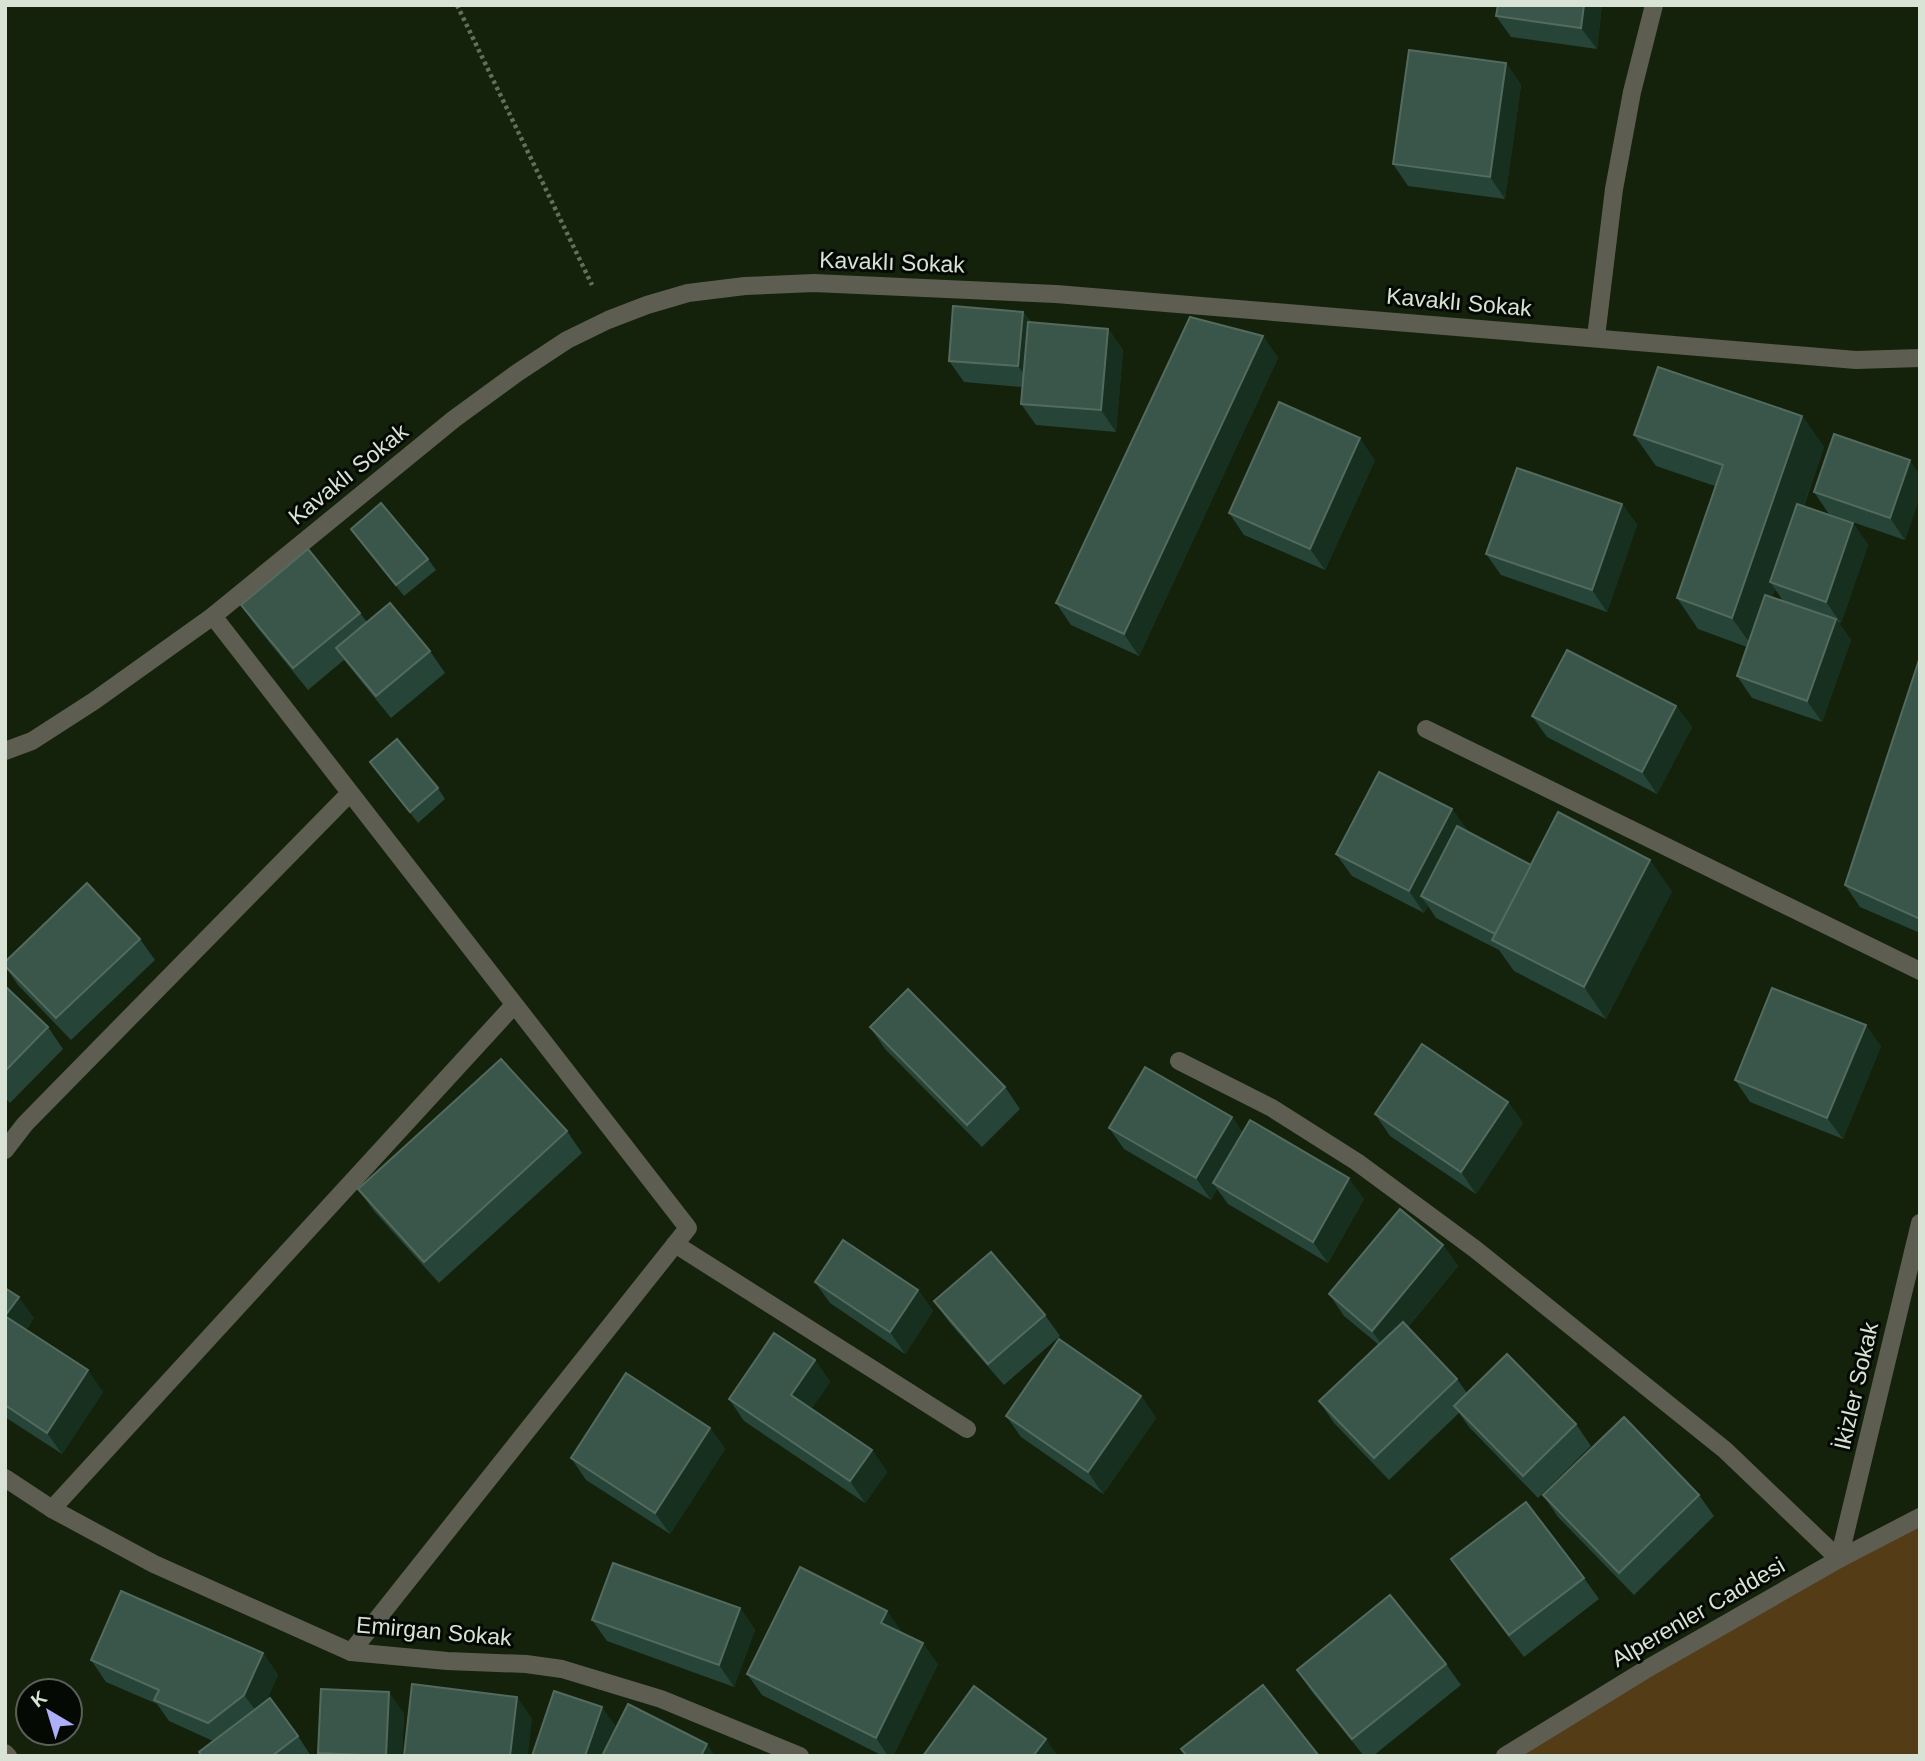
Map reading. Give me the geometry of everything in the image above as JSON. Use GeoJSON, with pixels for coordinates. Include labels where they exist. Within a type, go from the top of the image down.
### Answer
{"type":"FeatureCollection","features":[{"type":"Feature","properties":{"kind":"street"},"geometry":{"type":"LineString","coordinates":[[1596,337],[1614,189],[1632,92],[1654,5]]}},
{"type":"Feature","properties":{"kind":"street","name":"Kavaklı Sokak"},"geometry":{"type":"LineString","coordinates":[[5,751],[32,741],[94,701],[213,616],[454,419],[516,373],[567,340],[608,320],[688,293],[745,286],[814,283],[1056,294],[1856,360],[1920,358]]}},
{"type":"Feature","properties":{"kind":"street"},"geometry":{"type":"LineString","coordinates":[[213,616],[688,1228],[351,1651]]}},
{"type":"Feature","properties":{"kind":"street"},"geometry":{"type":"LineString","coordinates":[[1426,729],[1920,971]]}},
{"type":"Feature","properties":{"kind":"street"},"geometry":{"type":"LineString","coordinates":[[5,766],[32,741]]}},
{"type":"Feature","properties":{"kind":"street"},"geometry":{"type":"LineString","coordinates":[[5,1150],[25,1124],[350,793]]}},
{"type":"Feature","properties":{"kind":"street"},"geometry":{"type":"LineString","coordinates":[[52,1509],[514,1005]]}},
{"type":"Feature","properties":{"kind":"street"},"geometry":{"type":"LineString","coordinates":[[1179,1061],[1272,1108],[1304,1128],[1357,1162],[1475,1249],[1725,1450],[1839,1559]]}},
{"type":"Feature","properties":{"kind":"street","name":"İkizler Sokak"},"geometry":{"type":"LineString","coordinates":[[1839,1559],[1920,1223]]}},
{"type":"Feature","properties":{"kind":"street"},"geometry":{"type":"LineString","coordinates":[[675,1244],[967,1429]]}},
{"type":"Feature","properties":{"kind":"street","name":"Emirgan Sokak"},"geometry":{"type":"LineString","coordinates":[[5,1478],[52,1509],[154,1564],[351,1651],[562,1669],[661,1699],[800,1756]]}},
{"type":"Feature","properties":{"kind":"street","name":"Alperenler Caddesi"},"geometry":{"type":"LineString","coordinates":[[1505,1756],[1645,1670],[1839,1559],[1920,1517]]}},
{"type":"Feature","properties":{"kind":"path"},"geometry":{"type":"LineString","coordinates":[[457,5],[608,320]]}},
{"type":"Feature","properties":{"kind":"shaded area"},"geometry":{"type":"Polygon","coordinates":[[[1920,1517],[1920,1756],[1505,1756],[1920,1517]]]}},
{"type":"Feature","properties":{"kind":"building"},"geometry":{"type":"Polygon","coordinates":[[[1498,5],[1584,5],[1581,28],[1496,16],[1498,5]]]}},
{"type":"Feature","properties":{"kind":"building"},"geometry":{"type":"Polygon","coordinates":[[[1409,50],[1506,63],[1490,177],[1393,164],[1409,50]]]}},
{"type":"Feature","properties":{"kind":"building"},"geometry":{"type":"Polygon","coordinates":[[[953,306],[1023,312],[1018,366],[949,361],[953,306]]]}},
{"type":"Feature","properties":{"kind":"building"},"geometry":{"type":"Polygon","coordinates":[[[1190,317],[1263,336],[1124,634],[1056,603],[1190,317]]]}},
{"type":"Feature","properties":{"kind":"building"},"geometry":{"type":"Polygon","coordinates":[[[1028,322],[1108,329],[1101,410],[1021,404],[1028,322]]]}},
{"type":"Feature","properties":{"kind":"building"},"geometry":{"type":"Polygon","coordinates":[[[1658,367],[1802,416],[1732,618],[1677,598],[1723,465],[1634,435],[1658,367]]]}},
{"type":"Feature","properties":{"kind":"building"},"geometry":{"type":"Polygon","coordinates":[[[1279,402],[1360,438],[1310,549],[1229,513],[1279,402]]]}},
{"type":"Feature","properties":{"kind":"building"},"geometry":{"type":"Polygon","coordinates":[[[1834,434],[1910,460],[1890,518],[1814,492],[1834,434]]]}},
{"type":"Feature","properties":{"kind":"building"},"geometry":{"type":"Polygon","coordinates":[[[1517,468],[1622,504],[1592,590],[1486,554],[1517,468]]]}},
{"type":"Feature","properties":{"kind":"building"},"geometry":{"type":"Polygon","coordinates":[[[381,503],[428,559],[396,585],[351,529],[381,503]]]}},
{"type":"Feature","properties":{"kind":"building"},"geometry":{"type":"Polygon","coordinates":[[[1797,504],[1853,523],[1826,602],[1770,582],[1797,504]]]}},
{"type":"Feature","properties":{"kind":"building"},"geometry":{"type":"Polygon","coordinates":[[[308,549],[360,613],[293,668],[241,605],[308,549]]]}},
{"type":"Feature","properties":{"kind":"building"},"geometry":{"type":"Polygon","coordinates":[[[1765,595],[1836,619],[1807,701],[1737,676],[1765,595]]]}},
{"type":"Feature","properties":{"kind":"building"},"geometry":{"type":"Polygon","coordinates":[[[390,603],[430,651],[376,696],[336,648],[390,603]]]}},
{"type":"Feature","properties":{"kind":"building"},"geometry":{"type":"Polygon","coordinates":[[[1567,650],[1676,706],[1642,772],[1532,716],[1567,650]]]}},
{"type":"Feature","properties":{"kind":"building"},"geometry":{"type":"Polygon","coordinates":[[[1920,657],[1920,919],[1845,885],[1920,657]]]}},
{"type":"Feature","properties":{"kind":"building"},"geometry":{"type":"Polygon","coordinates":[[[397,739],[438,788],[410,812],[370,762],[397,739]]]}},
{"type":"Feature","properties":{"kind":"building"},"geometry":{"type":"Polygon","coordinates":[[[1379,772],[1452,809],[1409,891],[1336,854],[1379,772]]]}},
{"type":"Feature","properties":{"kind":"building"},"geometry":{"type":"Polygon","coordinates":[[[1558,812],[1650,860],[1584,987],[1492,940],[1558,812]]]}},
{"type":"Feature","properties":{"kind":"building"},"geometry":{"type":"Polygon","coordinates":[[[1457,826],[1531,865],[1495,934],[1421,896],[1457,826]]]}},
{"type":"Feature","properties":{"kind":"building"},"geometry":{"type":"Polygon","coordinates":[[[87,883],[140,939],[56,1018],[5,966],[5,962],[87,883]]]}},
{"type":"Feature","properties":{"kind":"building"},"geometry":{"type":"Polygon","coordinates":[[[5,986],[48,1027],[5,1071],[5,986]]]}},
{"type":"Feature","properties":{"kind":"building"},"geometry":{"type":"Polygon","coordinates":[[[1772,988],[1866,1025],[1827,1118],[1735,1080],[1772,988]]]}},
{"type":"Feature","properties":{"kind":"building"},"geometry":{"type":"Polygon","coordinates":[[[908,989],[1005,1087],[967,1125],[870,1027],[908,989]]]}},
{"type":"Feature","properties":{"kind":"building"},"geometry":{"type":"Polygon","coordinates":[[[1422,1044],[1508,1102],[1461,1172],[1375,1114],[1422,1044]]]}},
{"type":"Feature","properties":{"kind":"building"},"geometry":{"type":"Polygon","coordinates":[[[501,1059],[567,1131],[424,1262],[358,1189],[501,1059]]]}},
{"type":"Feature","properties":{"kind":"building"},"geometry":{"type":"Polygon","coordinates":[[[1145,1067],[1232,1117],[1196,1178],[1109,1128],[1145,1067]]]}},
{"type":"Feature","properties":{"kind":"building"},"geometry":{"type":"Polygon","coordinates":[[[1250,1120],[1349,1178],[1313,1242],[1213,1183],[1250,1120]]]}},
{"type":"Feature","properties":{"kind":"building"},"geometry":{"type":"Polygon","coordinates":[[[1400,1209],[1443,1245],[1372,1331],[1329,1294],[1400,1209]]]}},
{"type":"Feature","properties":{"kind":"building"},"geometry":{"type":"Polygon","coordinates":[[[843,1240],[918,1290],[890,1332],[815,1282],[843,1240]]]}},
{"type":"Feature","properties":{"kind":"building"},"geometry":{"type":"Polygon","coordinates":[[[991,1252],[1045,1315],[988,1364],[934,1301],[991,1252]]]}},
{"type":"Feature","properties":{"kind":"building"},"geometry":{"type":"Polygon","coordinates":[[[5,1288],[19,1297],[5,1316],[5,1288]]]}},
{"type":"Feature","properties":{"kind":"building"},"geometry":{"type":"Polygon","coordinates":[[[5,1316],[88,1370],[47,1433],[5,1405],[5,1316]]]}},
{"type":"Feature","properties":{"kind":"building"},"geometry":{"type":"Polygon","coordinates":[[[1403,1322],[1457,1379],[1374,1458],[1319,1401],[1403,1322]]]}},
{"type":"Feature","properties":{"kind":"building"},"geometry":{"type":"Polygon","coordinates":[[[774,1333],[815,1360],[791,1395],[872,1450],[850,1481],[729,1399],[774,1333]]]}},
{"type":"Feature","properties":{"kind":"building"},"geometry":{"type":"Polygon","coordinates":[[[1059,1339],[1141,1396],[1088,1472],[1006,1416],[1059,1339]]]}},
{"type":"Feature","properties":{"kind":"building"},"geometry":{"type":"Polygon","coordinates":[[[1507,1354],[1576,1424],[1523,1476],[1454,1406],[1507,1354]]]}},
{"type":"Feature","properties":{"kind":"building"},"geometry":{"type":"Polygon","coordinates":[[[626,1373],[710,1428],[655,1513],[571,1458],[626,1373]]]}},
{"type":"Feature","properties":{"kind":"building"},"geometry":{"type":"Polygon","coordinates":[[[1624,1417],[1699,1495],[1619,1573],[1543,1495],[1624,1417]]]}},
{"type":"Feature","properties":{"kind":"building"},"geometry":{"type":"Polygon","coordinates":[[[1526,1502],[1584,1578],[1509,1635],[1451,1559],[1526,1502]]]}},
{"type":"Feature","properties":{"kind":"building"},"geometry":{"type":"Polygon","coordinates":[[[613,1563],[740,1608],[719,1665],[592,1620],[613,1563]]]}},
{"type":"Feature","properties":{"kind":"building"},"geometry":{"type":"Polygon","coordinates":[[[800,1567],[887,1611],[881,1623],[923,1643],[876,1738],[747,1674],[800,1567]]]}},
{"type":"Feature","properties":{"kind":"building"},"geometry":{"type":"Polygon","coordinates":[[[121,1591],[263,1653],[244,1695],[208,1723],[154,1700],[159,1690],[91,1660],[121,1591]]]}},
{"type":"Feature","properties":{"kind":"building"},"geometry":{"type":"Polygon","coordinates":[[[1390,1595],[1446,1664],[1352,1739],[1297,1670],[1390,1595]]]}},
{"type":"Feature","properties":{"kind":"building"},"geometry":{"type":"Polygon","coordinates":[[[412,1684],[517,1697],[510,1756],[404,1756],[412,1684]]]}},
{"type":"Feature","properties":{"kind":"building"},"geometry":{"type":"Polygon","coordinates":[[[1263,1685],[1319,1756],[1187,1756],[1181,1749],[1263,1685]]]}},
{"type":"Feature","properties":{"kind":"building"},"geometry":{"type":"Polygon","coordinates":[[[974,1686],[1046,1739],[1033,1756],[923,1756],[974,1686]]]}},
{"type":"Feature","properties":{"kind":"building"},"geometry":{"type":"Polygon","coordinates":[[[321,1689],[389,1692],[386,1756],[318,1753],[321,1689]]]}},
{"type":"Feature","properties":{"kind":"building"},"geometry":{"type":"Polygon","coordinates":[[[554,1691],[602,1707],[585,1756],[532,1756],[554,1691]]]}},
{"type":"Feature","properties":{"kind":"building"},"geometry":{"type":"Polygon","coordinates":[[[270,1698],[298,1736],[272,1756],[202,1756],[199,1752],[270,1698]]]}},
{"type":"Feature","properties":{"kind":"building"},"geometry":{"type":"Polygon","coordinates":[[[628,1704],[707,1744],[701,1756],[602,1756],[628,1704]]]}}]}
